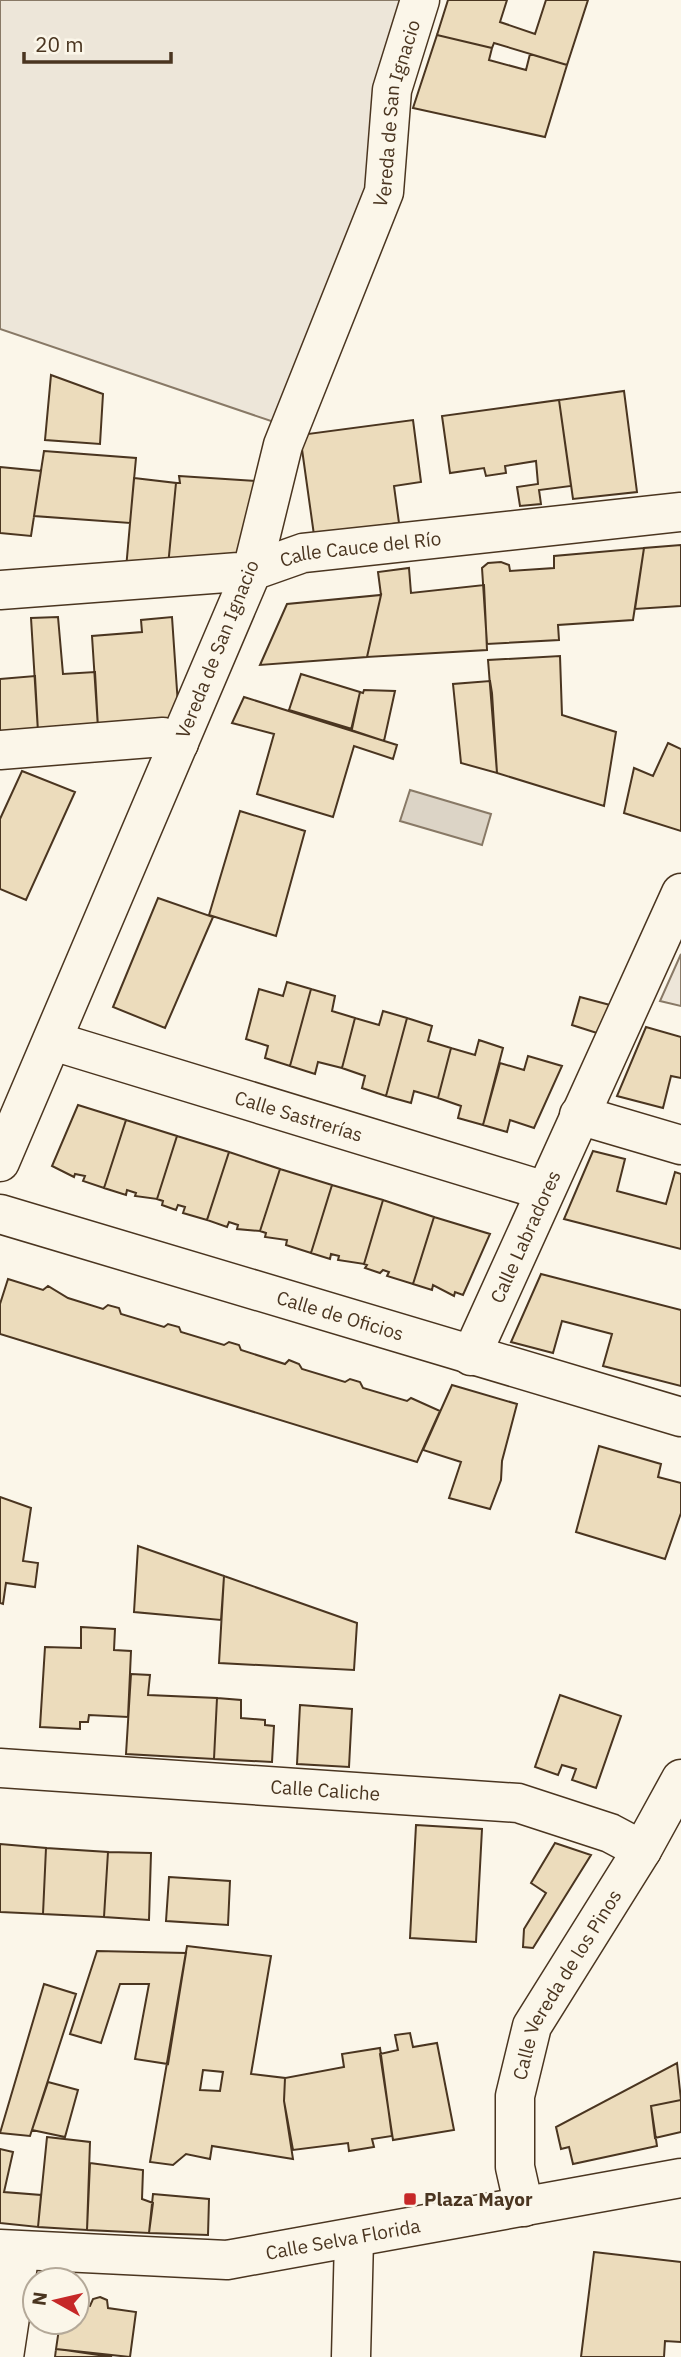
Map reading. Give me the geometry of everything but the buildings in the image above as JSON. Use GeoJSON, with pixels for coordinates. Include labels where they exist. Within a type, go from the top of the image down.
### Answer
{"type":"FeatureCollection","features":[{"type":"Feature","properties":{"kind":"street","name":"Vereda de San Ignacio"},"geometry":{"type":"LineString","coordinates":[[0,1162],[252,571],[283,445],[384,192],[392,90],[420,0]]}},
{"type":"Feature","properties":{"kind":"street","name":"Calle Cauce del Río"},"geometry":{"type":"LineString","coordinates":[[0,590],[252,571],[303,553],[681,512]]}},
{"type":"Feature","properties":{"kind":"street"},"geometry":{"type":"LineString","coordinates":[[0,750],[163,737],[178,743]]}},
{"type":"Feature","properties":{"kind":"street","name":"Calle Labradores"},"geometry":{"type":"LineString","coordinates":[[471,1356],[681,892]]}},
{"type":"Feature","properties":{"kind":"street","name":"Calle Sastrerías"},"geometry":{"type":"LineString","coordinates":[[53,1041],[545,1191]]}},
{"type":"Feature","properties":{"kind":"street"},"geometry":{"type":"LineString","coordinates":[[579,1115],[681,1145]]}},
{"type":"Feature","properties":{"kind":"street","name":"Calle de Oficios"},"geometry":{"type":"LineString","coordinates":[[0,1214],[681,1417]]}},
{"type":"Feature","properties":{"kind":"street","name":"Calle Caliche"},"geometry":{"type":"LineString","coordinates":[[0,1768],[518,1803],[610,1833],[642,1850]]}},
{"type":"Feature","properties":{"kind":"street","name":"Calle Vereda de los Pinos"},"geometry":{"type":"LineString","coordinates":[[524,2207],[515,2167],[515,2096],[532,2026],[642,1850],[681,1779]]}},
{"type":"Feature","properties":{"kind":"street","name":"Calle Selva Florida"},"geometry":{"type":"LineString","coordinates":[[10,2250],[227,2260],[681,2178]]}},
{"type":"Feature","properties":{"kind":"street"},"geometry":{"type":"LineString","coordinates":[[351,2357],[354,2239]]}},
{"type":"Feature","properties":{"kind":"street"},"geometry":{"type":"LineString","coordinates":[[4,2357],[10,2250]]}},
{"type":"Feature","properties":{"kind":"shaded area"},"geometry":{"type":"Polygon","coordinates":[[[0,0],[409,0],[374,192],[277,423],[0,329],[0,0]]]}},
{"type":"Feature","properties":{"kind":"shaded area"},"geometry":{"type":"Polygon","coordinates":[[[410,790],[491,814],[482,845],[400,821],[410,790]]]}},
{"type":"Feature","properties":{"kind":"shaded area"},"geometry":{"type":"Polygon","coordinates":[[[681,954],[681,1006],[660,1001],[681,954]]]}},
{"type":"Feature","properties":{"kind":"place","name":"Plaza Mayor"},"geometry":{"type":"Point","coordinates":[410,2199]}}]}
